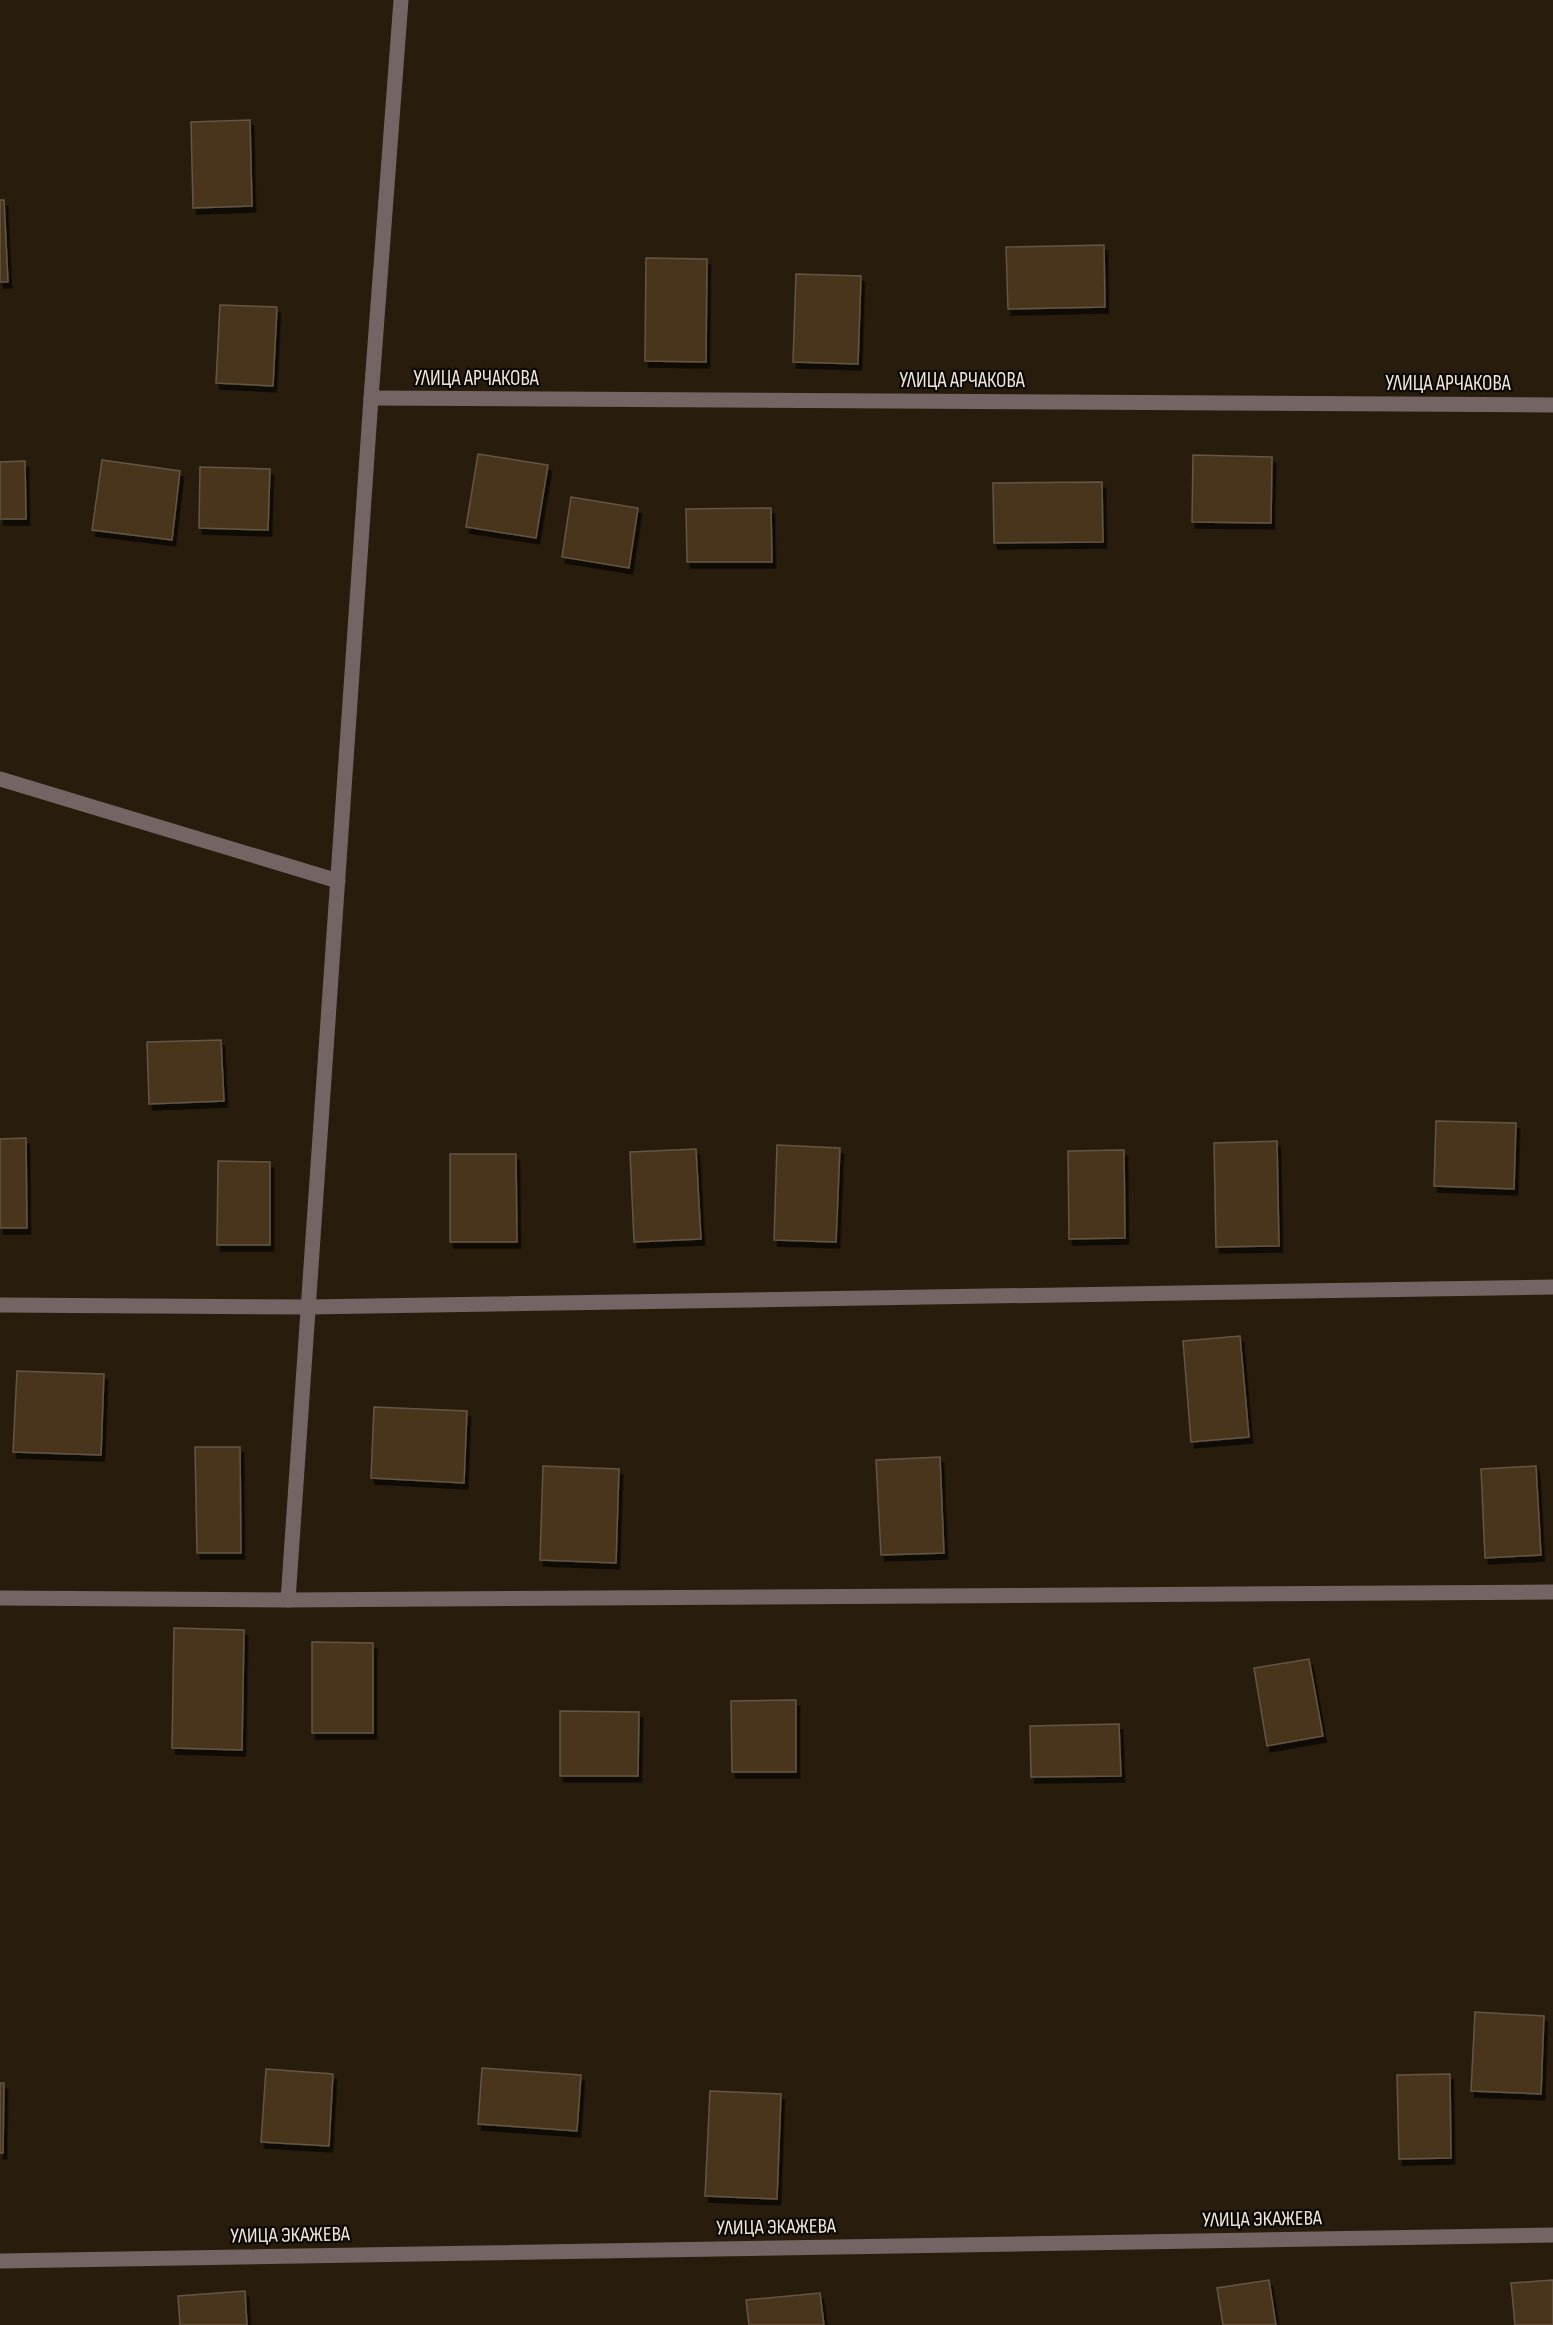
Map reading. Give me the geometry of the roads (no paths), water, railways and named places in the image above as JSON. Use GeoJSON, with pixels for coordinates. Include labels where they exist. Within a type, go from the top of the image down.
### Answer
{"type":"FeatureCollection","features":[{"type":"Feature","properties":{"kind":"street"},"geometry":{"type":"LineString","coordinates":[[288,1600],[371,398],[401,0]]}},
{"type":"Feature","properties":{"kind":"street","name":"УЛИЦА АРЧАКОВА"},"geometry":{"type":"LineString","coordinates":[[371,398],[1553,405]]}},
{"type":"Feature","properties":{"kind":"street"},"geometry":{"type":"LineString","coordinates":[[0,779],[338,881]]}},
{"type":"Feature","properties":{"kind":"street"},"geometry":{"type":"LineString","coordinates":[[0,1305],[308,1307],[1553,1287]]}},
{"type":"Feature","properties":{"kind":"street"},"geometry":{"type":"LineString","coordinates":[[0,1598],[288,1600],[1553,1592]]}},
{"type":"Feature","properties":{"kind":"street","name":"УЛИЦА ЭКАЖЕВА"},"geometry":{"type":"LineString","coordinates":[[0,2261],[1553,2235]]}}]}
